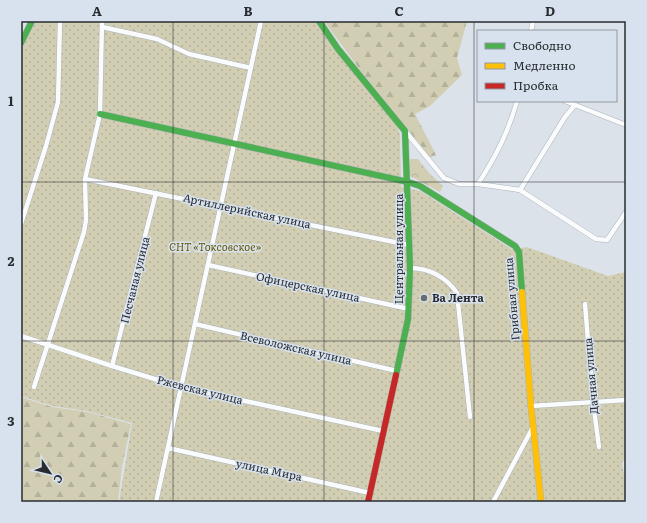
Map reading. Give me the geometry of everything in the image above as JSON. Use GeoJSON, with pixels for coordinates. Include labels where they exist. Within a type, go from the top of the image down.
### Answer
{"type":"FeatureCollection","features":[{"type":"Feature","properties":{"kind":"street"},"geometry":{"type":"LineString","coordinates":[[21,42],[32,21]]}},
{"type":"Feature","properties":{"kind":"street"},"geometry":{"type":"LineString","coordinates":[[21,224],[46,146],[58,102],[60,21]]}},
{"type":"Feature","properties":{"kind":"street"},"geometry":{"type":"LineString","coordinates":[[34,387],[84,232],[86,220],[85,179],[100,114],[102,21]]}},
{"type":"Feature","properties":{"kind":"street"},"geometry":{"type":"LineString","coordinates":[[156,502],[261,21]]}},
{"type":"Feature","properties":{"kind":"street"},"geometry":{"type":"LineString","coordinates":[[319,21],[338,49],[444,178],[460,184],[478,184],[520,190],[596,239],[607,240],[626,212]]}},
{"type":"Feature","properties":{"kind":"street"},"geometry":{"type":"LineString","coordinates":[[102,27],[157,39],[189,54],[251,68]]}},
{"type":"Feature","properties":{"kind":"street"},"geometry":{"type":"LineString","coordinates":[[478,184],[499,152],[511,124],[517,102]]}},
{"type":"Feature","properties":{"kind":"street"},"geometry":{"type":"LineString","coordinates":[[568,102],[626,125]]}},
{"type":"Feature","properties":{"kind":"street"},"geometry":{"type":"LineString","coordinates":[[520,190],[565,117],[575,105]]}},
{"type":"Feature","properties":{"kind":"street"},"geometry":{"type":"LineString","coordinates":[[100,114],[408,182]]}},
{"type":"Feature","properties":{"kind":"street","name":"Центральная улица"},"geometry":{"type":"LineString","coordinates":[[368,502],[409,309],[410,268],[405,131]]}},
{"type":"Feature","properties":{"kind":"street","name":"Артиллерийская улица"},"geometry":{"type":"LineString","coordinates":[[85,179],[409,245]]}},
{"type":"Feature","properties":{"kind":"street","name":"Грибная улица"},"geometry":{"type":"LineString","coordinates":[[408,182],[420,186],[452,206],[515,246],[519,252],[540,502]]}},
{"type":"Feature","properties":{"kind":"street","name":"Песчаная улица"},"geometry":{"type":"LineString","coordinates":[[112,366],[138,270],[156,193]]}},
{"type":"Feature","properties":{"kind":"street","name":"Офицерская улица"},"geometry":{"type":"LineString","coordinates":[[208,265],[409,309]]}},
{"type":"Feature","properties":{"kind":"street"},"geometry":{"type":"LineString","coordinates":[[410,268],[430,271],[450,284],[457,293],[470,417]]}},
{"type":"Feature","properties":{"kind":"street","name":"Дачная улица"},"geometry":{"type":"LineString","coordinates":[[585,304],[592,402],[599,447]]}},
{"type":"Feature","properties":{"kind":"street","name":"Всеволожская улица"},"geometry":{"type":"LineString","coordinates":[[195,324],[397,371]]}},
{"type":"Feature","properties":{"kind":"street","name":"Ржевская улица"},"geometry":{"type":"LineString","coordinates":[[21,336],[181,387],[383,432]]}},
{"type":"Feature","properties":{"kind":"street"},"geometry":{"type":"LineString","coordinates":[[531,406],[626,400]]}},
{"type":"Feature","properties":{"kind":"street"},"geometry":{"type":"LineString","coordinates":[[493,502],[533,427]]}},
{"type":"Feature","properties":{"kind":"street","name":"улица Мира"},"geometry":{"type":"LineString","coordinates":[[168,448],[370,492]]}},
{"type":"Feature","properties":{"kind":"green space","name":"СНТ «Токсовское»"},"geometry":{"type":"Polygon","coordinates":[[[36,21],[315,21],[338,54],[396,124],[400,134],[401,187],[420,191],[513,250],[527,247],[608,276],[626,272],[626,459],[622,462],[626,487],[626,502],[119,502],[132,423],[87,411],[52,406],[21,396],[21,50],[36,21]]]}},
{"type":"Feature","properties":{"kind":"green space"},"geometry":{"type":"Polygon","coordinates":[[[324,21],[467,21],[457,58],[462,75],[430,106],[415,114],[436,155],[430,157],[361,71],[324,21]]]}},
{"type":"Feature","properties":{"kind":"green space"},"geometry":{"type":"Polygon","coordinates":[[[410,159],[418,159],[429,173],[443,186],[440,192],[410,176],[410,159]]]}},
{"type":"Feature","properties":{"kind":"green space"},"geometry":{"type":"Polygon","coordinates":[[[21,397],[52,407],[88,412],[131,424],[122,467],[118,502],[21,502],[21,397]]]}},
{"type":"Feature","properties":{"kind":"traffic: fast"},"geometry":{"type":"LineString","coordinates":[[21,43],[32,21]]}},
{"type":"Feature","properties":{"kind":"traffic: fast"},"geometry":{"type":"LineString","coordinates":[[319,21],[338,49],[405,131],[410,268],[408,319],[396,375]]}},
{"type":"Feature","properties":{"kind":"traffic: fast"},"geometry":{"type":"LineString","coordinates":[[100,114],[408,182],[420,186],[515,246],[519,252],[522,292]]}},
{"type":"Feature","properties":{"kind":"traffic: slow"},"geometry":{"type":"LineString","coordinates":[[522,292],[531,406],[541,502]]}},
{"type":"Feature","properties":{"kind":"traffic: jam"},"geometry":{"type":"LineString","coordinates":[[368,502],[396,375]]}},
{"type":"Feature","properties":{"kind":"place","name":"Ва Лента"},"geometry":{"type":"Point","coordinates":[424,298]}}]}
